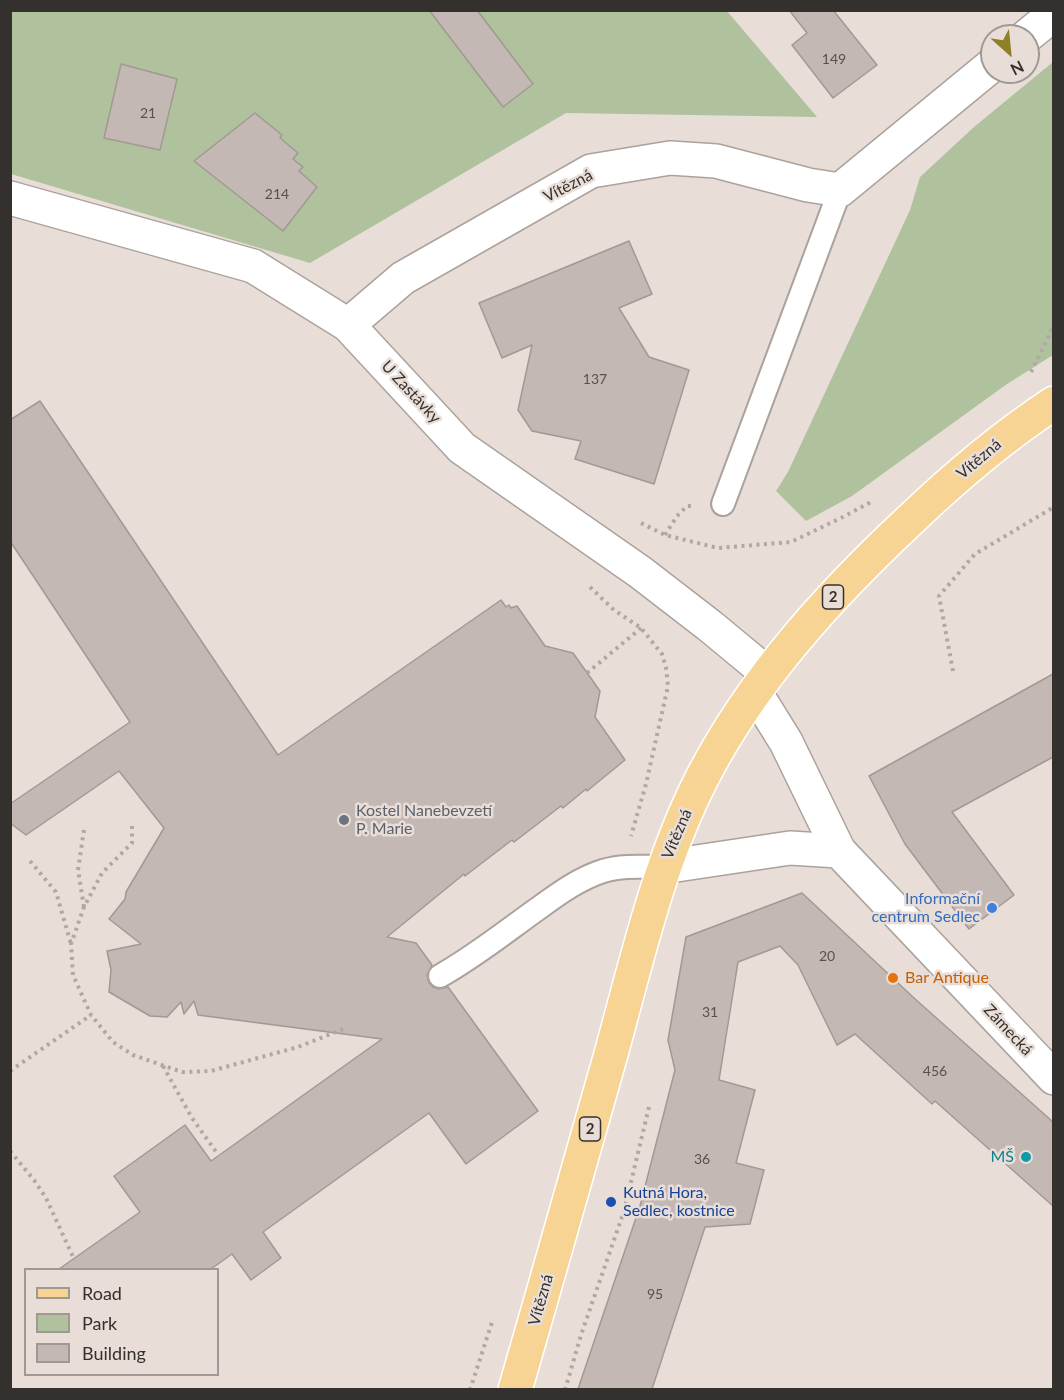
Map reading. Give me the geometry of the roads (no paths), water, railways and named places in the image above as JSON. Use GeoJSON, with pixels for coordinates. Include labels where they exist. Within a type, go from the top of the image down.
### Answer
{"type":"FeatureCollection","features":[{"type":"Feature","properties":{"kind":"main road","name":"Vítězná"},"geometry":{"type":"LineString","coordinates":[[515,1389],[663,867],[702,778],[761,683],[840,590],[904,526],[981,457],[1026,421],[1053,403]]}},
{"type":"Feature","properties":{"kind":"street"},"geometry":{"type":"LineString","coordinates":[[1040,25],[1053,14]]}},
{"type":"Feature","properties":{"kind":"street"},"geometry":{"type":"LineString","coordinates":[[840,190],[980,74]]}},
{"type":"Feature","properties":{"kind":"street","name":"Vítězná"},"geometry":{"type":"LineString","coordinates":[[348,325],[403,278],[591,171],[670,158],[716,160],[808,185],[840,190]]}},
{"type":"Feature","properties":{"kind":"street","name":"U Zastávky"},"geometry":{"type":"LineString","coordinates":[[10,198],[253,266],[348,325],[462,448],[640,572],[710,626],[761,683]]}},
{"type":"Feature","properties":{"kind":"street","name":"Zámecká"},"geometry":{"type":"LineString","coordinates":[[761,683],[786,742],[839,851],[1053,1078]]}},
{"type":"Feature","properties":{"kind":"street"},"geometry":{"type":"LineString","coordinates":[[663,867],[782,849],[811,848],[839,851]]}},
{"type":"Feature","properties":{"kind":"lane"},"geometry":{"type":"LineString","coordinates":[[723,504],[840,190]]}},
{"type":"Feature","properties":{"kind":"lane"},"geometry":{"type":"LineString","coordinates":[[440,976],[585,878],[604,870],[621,867],[663,867]]}},
{"type":"Feature","properties":{"kind":"place","name":"Kostel Nanebevzetí P. Marie"},"geometry":{"type":"Point","coordinates":[344,820]}},
{"type":"Feature","properties":{"kind":"place","name":"Informační centrum Sedlec"},"geometry":{"type":"Point","coordinates":[992,908]}},
{"type":"Feature","properties":{"kind":"place","name":"Bar Antique"},"geometry":{"type":"Point","coordinates":[893,978]}},
{"type":"Feature","properties":{"kind":"place","name":"MŠ"},"geometry":{"type":"Point","coordinates":[1026,1157]}},
{"type":"Feature","properties":{"kind":"place","name":"Kutná Hora, Sedlec, kostnice"},"geometry":{"type":"Point","coordinates":[611,1202]}}]}
